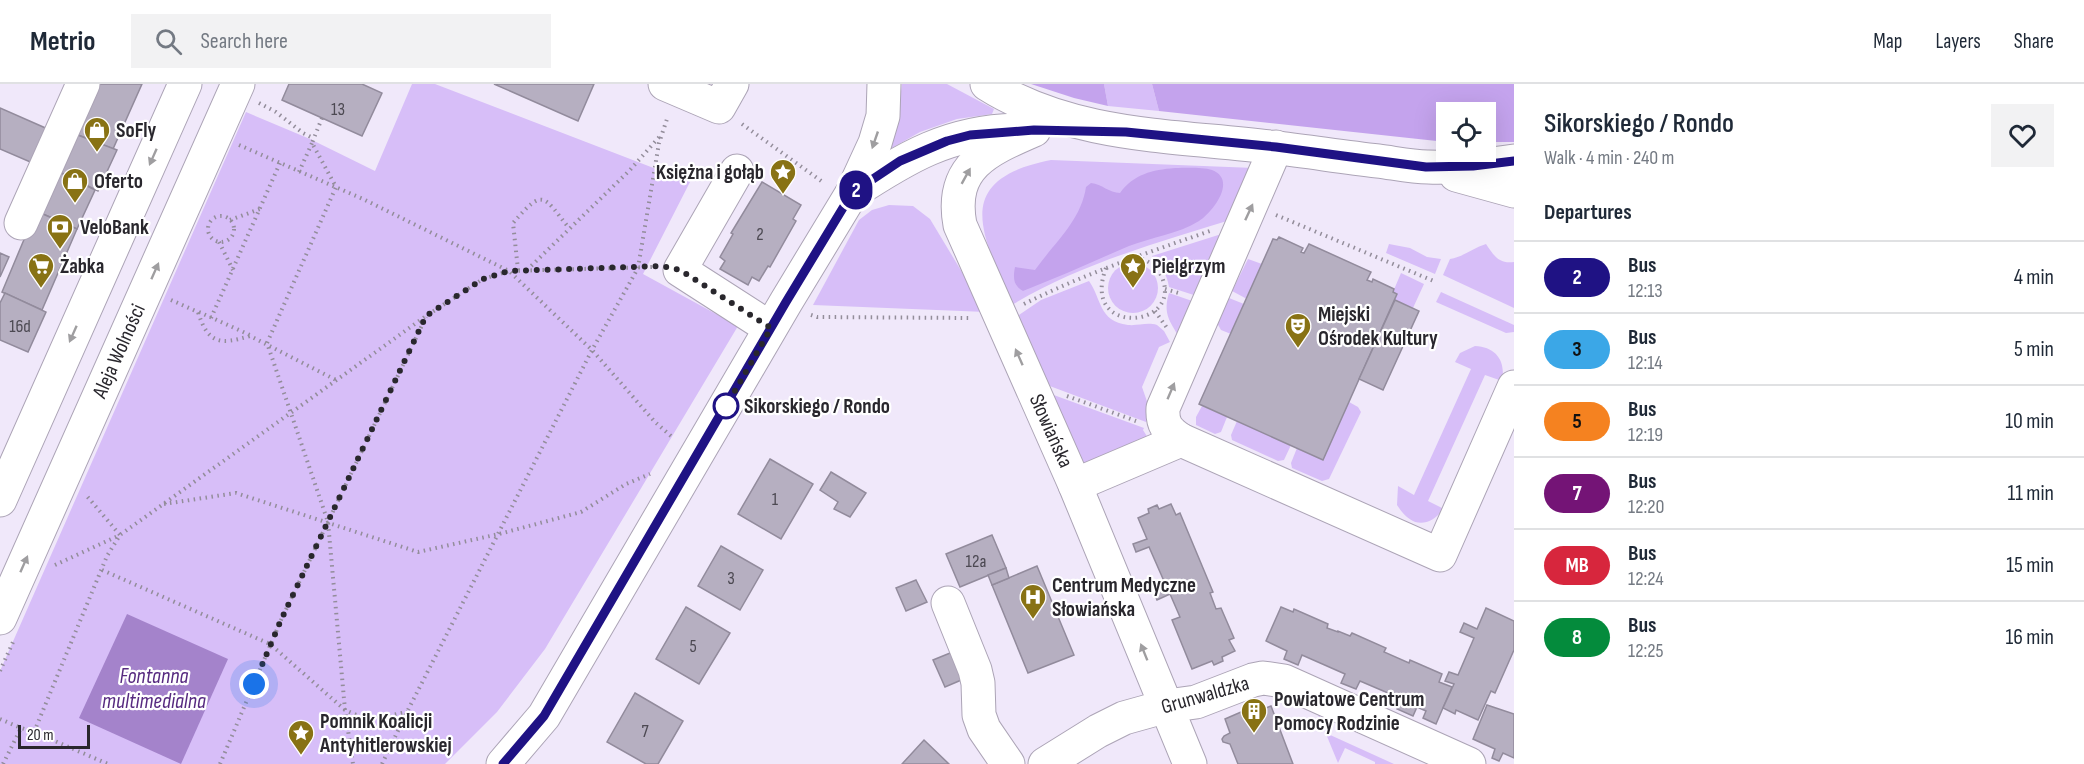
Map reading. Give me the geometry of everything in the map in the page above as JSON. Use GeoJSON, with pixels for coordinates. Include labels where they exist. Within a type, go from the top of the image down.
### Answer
{"type":"FeatureCollection","features":[{"type":"Feature","properties":{"kind":"street"},"geometry":{"type":"LineString","coordinates":[[21,223],[83,84]]}},
{"type":"Feature","properties":{"kind":"street"},"geometry":{"type":"LineString","coordinates":[[0,500],[185,84]]}},
{"type":"Feature","properties":{"kind":"street"},"geometry":{"type":"LineString","coordinates":[[503,764],[544,716],[778,315],[838,188],[875,143],[883,116],[884,84]]}},
{"type":"Feature","properties":{"kind":"street"},"geometry":{"type":"LineString","coordinates":[[987,84],[1014,99],[1062,118],[1126,132]]}},
{"type":"Feature","properties":{"kind":"street"},"geometry":{"type":"LineString","coordinates":[[673,87],[726,96]]}},
{"type":"Feature","properties":{"kind":"street","name":"Aleja Wolności"},"geometry":{"type":"LineString","coordinates":[[0,618],[245,92]]}},
{"type":"Feature","properties":{"kind":"street"},"geometry":{"type":"LineString","coordinates":[[838,188],[947,141],[970,135],[1034,130],[1126,132],[1276,147],[1426,167],[1514,191]]}},
{"type":"Feature","properties":{"kind":"street","name":"Słowiańska"},"geometry":{"type":"LineString","coordinates":[[1034,130],[984,154],[967,171],[960,187],[957,208],[960,225],[1075,485],[1190,764]]}},
{"type":"Feature","properties":{"kind":"street"},"geometry":{"type":"LineString","coordinates":[[1276,147],[1163,408],[1164,424],[1170,433],[1181,440],[1440,555],[1514,387]]}},
{"type":"Feature","properties":{"kind":"street"},"geometry":{"type":"LineString","coordinates":[[1426,167],[1473,166],[1514,161]]}},
{"type":"Feature","properties":{"kind":"street"},"geometry":{"type":"LineString","coordinates":[[737,171],[680,270],[778,315]]}},
{"type":"Feature","properties":{"kind":"street"},"geometry":{"type":"LineString","coordinates":[[1075,485],[1181,440]]}},
{"type":"Feature","properties":{"kind":"street"},"geometry":{"type":"LineString","coordinates":[[948,603],[975,670],[979,715],[984,729],[1008,764]]}},
{"type":"Feature","properties":{"kind":"street","name":"Grunwaldzka"},"geometry":{"type":"LineString","coordinates":[[1045,764],[1116,722],[1167,706],[1196,702],[1254,680],[1273,679],[1284,681],[1469,764]]}},
{"type":"Feature","properties":{"kind":"path"},"geometry":{"type":"LineString","coordinates":[[382,764],[592,350],[638,268],[659,143],[668,117],[673,87]]}},
{"type":"Feature","properties":{"kind":"path"},"geometry":{"type":"LineString","coordinates":[[245,92],[312,140],[336,188]]}},
{"type":"Feature","properties":{"kind":"path"},"geometry":{"type":"LineString","coordinates":[[726,96],[838,188]]}},
{"type":"Feature","properties":{"kind":"path"},"geometry":{"type":"LineString","coordinates":[[299,172],[322,118]]}},
{"type":"Feature","properties":{"kind":"path"},"geometry":{"type":"LineString","coordinates":[[526,270],[630,170],[663,132]]}},
{"type":"Feature","properties":{"kind":"path"},"geometry":{"type":"LineString","coordinates":[[233,142],[336,188],[509,271],[592,350],[655,422],[672,437]]}},
{"type":"Feature","properties":{"kind":"path"},"geometry":{"type":"LineString","coordinates":[[211,318],[280,163]]}},
{"type":"Feature","properties":{"kind":"path"},"geometry":{"type":"LineString","coordinates":[[336,188],[267,343],[328,522],[345,710],[353,764]]}},
{"type":"Feature","properties":{"kind":"path"},"geometry":{"type":"LineString","coordinates":[[518,270],[513,223],[530,202],[541,199],[547,201],[569,228]]}},
{"type":"Feature","properties":{"kind":"path"},"geometry":{"type":"LineString","coordinates":[[233,270],[219,242],[210,235],[209,224],[219,216],[230,220],[260,209]]}},
{"type":"Feature","properties":{"kind":"path"},"geometry":{"type":"LineString","coordinates":[[1026,303],[1135,256],[1268,212],[1436,282]]}},
{"type":"Feature","properties":{"kind":"path"},"geometry":{"type":"LineString","coordinates":[[219,242],[233,235],[234,227],[230,220]]}},
{"type":"Feature","properties":{"kind":"path"},"geometry":{"type":"LineString","coordinates":[[1106,267],[1102,291],[1108,308],[1124,318],[1132,319],[1148,315],[1160,305],[1165,286],[1154,266],[1135,256]]}},
{"type":"Feature","properties":{"kind":"path"},"geometry":{"type":"LineString","coordinates":[[46,569],[120,535],[426,316],[483,279],[518,270],[662,266],[680,270]]}},
{"type":"Feature","properties":{"kind":"path"},"geometry":{"type":"LineString","coordinates":[[164,298],[267,343],[336,380]]}},
{"type":"Feature","properties":{"kind":"path"},"geometry":{"type":"LineString","coordinates":[[198,312],[203,327],[214,339],[231,342],[250,336]]}},
{"type":"Feature","properties":{"kind":"path"},"geometry":{"type":"LineString","coordinates":[[778,315],[803,313],[817,316],[980,319]]}},
{"type":"Feature","properties":{"kind":"path"},"geometry":{"type":"LineString","coordinates":[[220,764],[270,644],[426,316]]}},
{"type":"Feature","properties":{"kind":"path"},"geometry":{"type":"LineString","coordinates":[[1030,382],[1181,440]]}},
{"type":"Feature","properties":{"kind":"path"},"geometry":{"type":"LineString","coordinates":[[164,504],[236,493],[418,552],[499,534],[581,512],[627,483],[650,474]]}},
{"type":"Feature","properties":{"kind":"path"},"geometry":{"type":"LineString","coordinates":[[81,488],[120,535]]}},
{"type":"Feature","properties":{"kind":"path"},"geometry":{"type":"LineString","coordinates":[[34,732],[107,556],[120,535]]}},
{"type":"Feature","properties":{"kind":"path"},"geometry":{"type":"LineString","coordinates":[[102,570],[270,644],[345,710],[368,720],[407,712]]}},
{"type":"Feature","properties":{"kind":"path"},"geometry":{"type":"LineString","coordinates":[[0,719],[108,764]]}},
{"type":"Feature","properties":{"kind":"path"},"geometry":{"type":"LineString","coordinates":[[3,764],[21,728]]}},
{"type":"Feature","properties":{"kind":"shaded area"},"geometry":{"type":"Polygon","coordinates":[[[412,84],[435,84],[690,182],[643,274],[738,326],[545,649],[497,712],[445,764],[0,764],[0,671],[246,112],[310,139],[375,171],[412,84]]]}},
{"type":"Feature","properties":{"kind":"shaded area"},"geometry":{"type":"Polygon","coordinates":[[[902,84],[947,84],[994,109],[992,114],[957,119],[920,132],[892,148],[889,145],[897,121],[902,84]]]}},
{"type":"Feature","properties":{"kind":"shaded area"},"geometry":{"type":"Polygon","coordinates":[[[1031,84],[1104,84],[1108,106],[1074,98],[1031,84]]]}},
{"type":"Feature","properties":{"kind":"shaded area"},"geometry":{"type":"Polygon","coordinates":[[[1104,84],[1152,84],[1159,111],[1108,106],[1104,84]]]}},
{"type":"Feature","properties":{"kind":"shaded area"},"geometry":{"type":"Polygon","coordinates":[[[1152,84],[1514,84],[1514,142],[1496,142],[1496,102],[1436,102],[1436,141],[1159,111],[1152,84]]]}},
{"type":"Feature","properties":{"kind":"shaded area"},"geometry":{"type":"Polygon","coordinates":[[[1051,160],[1254,168],[1240,217],[1152,244],[1094,265],[1038,290],[1012,305],[985,234],[982,214],[986,196],[998,181],[1019,169],[1051,160]]]}},
{"type":"Feature","properties":{"kind":"shaded area"},"geometry":{"type":"Polygon","coordinates":[[[1175,168],[1212,170],[1223,181],[1223,188],[1216,204],[1199,221],[1174,232],[1129,246],[1023,291],[1017,286],[1014,278],[1015,267],[1035,270],[1073,221],[1079,211],[1086,187],[1091,183],[1120,193],[1137,177],[1175,168]]]}},
{"type":"Feature","properties":{"kind":"shaded area"},"geometry":{"type":"Polygon","coordinates":[[[889,205],[913,206],[930,219],[986,312],[813,305],[859,220],[872,210],[889,205]]]}},
{"type":"Feature","properties":{"kind":"shaded area"},"geometry":{"type":"Polygon","coordinates":[[[1234,230],[1203,298],[1169,287],[1163,270],[1152,256],[1234,230]]]}},
{"type":"Feature","properties":{"kind":"shaded area"},"geometry":{"type":"Polygon","coordinates":[[[1389,244],[1410,248],[1427,257],[1441,259],[1435,274],[1386,253],[1389,244]]]}},
{"type":"Feature","properties":{"kind":"shaded area"},"geometry":{"type":"Polygon","coordinates":[[[1486,244],[1497,258],[1504,262],[1514,262],[1514,308],[1443,275],[1450,259],[1486,244]]]}},
{"type":"Feature","properties":{"kind":"shaded area"},"geometry":{"type":"Polygon","coordinates":[[[1248,259],[1262,264],[1247,299],[1232,291],[1248,259]]]}},
{"type":"Feature","properties":{"kind":"shaded area"},"geometry":{"type":"Polygon","coordinates":[[[1133,263],[1151,270],[1158,288],[1151,306],[1133,313],[1115,306],[1108,288],[1115,270],[1133,263]]]}},
{"type":"Feature","properties":{"kind":"shaded area"},"geometry":{"type":"Polygon","coordinates":[[[1401,273],[1424,284],[1413,308],[1395,300],[1397,294],[1393,292],[1401,273]]]}},
{"type":"Feature","properties":{"kind":"shaded area"},"geometry":{"type":"Polygon","coordinates":[[[1089,281],[1102,308],[1111,319],[1128,325],[1157,325],[1164,331],[1170,342],[1159,347],[1142,387],[1151,413],[1146,422],[1047,385],[1016,317],[1041,300],[1089,281]]]}},
{"type":"Feature","properties":{"kind":"shaded area"},"geometry":{"type":"Polygon","coordinates":[[[1441,292],[1514,325],[1514,332],[1506,333],[1436,302],[1441,292]]]}},
{"type":"Feature","properties":{"kind":"shaded area"},"geometry":{"type":"Polygon","coordinates":[[[1169,293],[1201,304],[1179,337],[1168,316],[1169,293]]]}},
{"type":"Feature","properties":{"kind":"shaded area"},"geometry":{"type":"Polygon","coordinates":[[[1229,298],[1244,304],[1231,334],[1221,330],[1217,323],[1229,298]]]}},
{"type":"Feature","properties":{"kind":"shaded area"},"geometry":{"type":"Polygon","coordinates":[[[1475,346],[1489,349],[1498,356],[1502,367],[1502,381],[1485,375],[1428,501],[1444,509],[1431,520],[1419,523],[1408,518],[1397,505],[1398,486],[1414,495],[1471,369],[1455,362],[1460,353],[1475,346]]]}},
{"type":"Feature","properties":{"kind":"shaded area"},"geometry":{"type":"Polygon","coordinates":[[[1051,394],[1144,428],[1148,438],[1085,463],[1081,460],[1051,394]]]}},
{"type":"Feature","properties":{"kind":"shaded area"},"geometry":{"type":"Polygon","coordinates":[[[1349,402],[1358,407],[1361,412],[1329,479],[1322,481],[1292,468],[1291,463],[1297,448],[1349,402]]]}},
{"type":"Feature","properties":{"kind":"shaded area"},"geometry":{"type":"Polygon","coordinates":[[[1202,406],[1227,417],[1221,432],[1215,434],[1196,425],[1196,417],[1202,406]]]}},
{"type":"Feature","properties":{"kind":"shaded area"},"geometry":{"type":"Polygon","coordinates":[[[1237,421],[1291,445],[1284,460],[1278,461],[1232,440],[1231,435],[1237,421]]]}},
{"type":"Feature","properties":{"kind":"shaded area"},"geometry":{"type":"Polygon","coordinates":[[[1314,705],[1336,715],[1328,734],[1394,764],[1375,764],[1345,748],[1338,763],[1314,705]]]}},
{"type":"Feature","properties":{"kind":"water","name":"Fontanna multimedialna"},"geometry":{"type":"Polygon","coordinates":[[[127,614],[228,659],[181,764],[79,718],[127,614]]]}},
{"type":"Feature","properties":{"kind":"building"},"geometry":{"type":"Polygon","coordinates":[[[93,84],[142,84],[113,149],[71,132],[93,84]]]}},
{"type":"Feature","properties":{"kind":"building"},"geometry":{"type":"Polygon","coordinates":[[[289,84],[362,84],[382,93],[362,136],[282,100],[289,84]]]}},
{"type":"Feature","properties":{"kind":"building"},"geometry":{"type":"Polygon","coordinates":[[[494,84],[594,84],[578,121],[494,84]]]}},
{"type":"Feature","properties":{"kind":"building"},"geometry":{"type":"Polygon","coordinates":[[[0,108],[50,130],[35,164],[0,149],[0,108]]]}},
{"type":"Feature","properties":{"kind":"building"},"geometry":{"type":"Polygon","coordinates":[[[75,134],[117,150],[98,191],[58,171],[75,134]]]}},
{"type":"Feature","properties":{"kind":"building"},"geometry":{"type":"Polygon","coordinates":[[[55,170],[95,190],[77,229],[36,211],[55,170]]]}},
{"type":"Feature","properties":{"kind":"building"},"geometry":{"type":"Polygon","coordinates":[[[762,182],[801,205],[793,219],[796,221],[770,267],[768,266],[759,281],[752,277],[748,285],[720,269],[725,261],[720,257],[733,234],[731,233],[762,182]]]}},
{"type":"Feature","properties":{"kind":"building"},"geometry":{"type":"Polygon","coordinates":[[[36,211],[77,229],[42,310],[2,292],[36,211]]]}},
{"type":"Feature","properties":{"kind":"building","name":"Miejski Ośrodek Kultury"},"geometry":{"type":"Polygon","coordinates":[[[1279,237],[1303,248],[1301,252],[1304,253],[1309,244],[1371,272],[1367,280],[1372,282],[1373,279],[1394,289],[1393,292],[1397,294],[1323,460],[1199,404],[1273,239],[1277,240],[1279,237]]]}},
{"type":"Feature","properties":{"kind":"building"},"geometry":{"type":"Polygon","coordinates":[[[0,253],[9,257],[0,277],[0,253]]]}},
{"type":"Feature","properties":{"kind":"building"},"geometry":{"type":"Polygon","coordinates":[[[5,293],[46,312],[28,352],[0,340],[0,303],[5,293]]]}},
{"type":"Feature","properties":{"kind":"building"},"geometry":{"type":"Polygon","coordinates":[[[1395,300],[1419,311],[1383,390],[1359,379],[1395,300]]]}},
{"type":"Feature","properties":{"kind":"building"},"geometry":{"type":"Polygon","coordinates":[[[770,459],[813,484],[781,539],[738,514],[770,459]]]}},
{"type":"Feature","properties":{"kind":"building"},"geometry":{"type":"Polygon","coordinates":[[[831,472],[866,493],[850,517],[834,509],[838,502],[820,490],[831,472]]]}},
{"type":"Feature","properties":{"kind":"building"},"geometry":{"type":"Polygon","coordinates":[[[1171,504],[1176,515],[1180,513],[1213,592],[1210,593],[1216,609],[1221,608],[1234,638],[1229,640],[1235,651],[1222,657],[1223,661],[1214,665],[1212,661],[1192,669],[1172,620],[1180,617],[1170,594],[1157,600],[1154,593],[1167,588],[1149,547],[1136,552],[1133,544],[1147,539],[1138,518],[1149,513],[1148,509],[1157,505],[1159,509],[1171,504]]]}},
{"type":"Feature","properties":{"kind":"building"},"geometry":{"type":"Polygon","coordinates":[[[992,535],[1006,568],[960,587],[946,554],[992,535]]]}},
{"type":"Feature","properties":{"kind":"building"},"geometry":{"type":"Polygon","coordinates":[[[721,546],[763,570],[740,610],[698,586],[721,546]]]}},
{"type":"Feature","properties":{"kind":"building","name":"Centrum Medyczne Słowiańska"},"geometry":{"type":"Polygon","coordinates":[[[1037,566],[1074,655],[1028,673],[992,585],[1037,566]]]}},
{"type":"Feature","properties":{"kind":"building"},"geometry":{"type":"Polygon","coordinates":[[[1006,568],[1009,578],[992,585],[988,575],[1006,568]]]}},
{"type":"Feature","properties":{"kind":"building"},"geometry":{"type":"Polygon","coordinates":[[[916,580],[927,602],[906,611],[896,588],[916,580]]]}},
{"type":"Feature","properties":{"kind":"building"},"geometry":{"type":"Polygon","coordinates":[[[686,607],[730,633],[699,684],[656,659],[686,607]]]}},
{"type":"Feature","properties":{"kind":"building"},"geometry":{"type":"Polygon","coordinates":[[[1281,607],[1293,612],[1294,609],[1328,624],[1327,628],[1350,636],[1352,633],[1386,648],[1384,652],[1442,674],[1439,682],[1452,687],[1436,724],[1423,718],[1426,711],[1417,707],[1413,716],[1397,709],[1402,699],[1360,681],[1356,689],[1341,683],[1345,674],[1302,655],[1298,665],[1284,659],[1287,651],[1266,641],[1281,607]]]}},
{"type":"Feature","properties":{"kind":"building"},"geometry":{"type":"Polygon","coordinates":[[[1486,608],[1514,621],[1514,650],[1495,693],[1491,691],[1478,720],[1456,710],[1455,714],[1443,708],[1454,684],[1445,681],[1449,672],[1458,675],[1474,638],[1460,632],[1464,623],[1477,629],[1486,608]]]}},
{"type":"Feature","properties":{"kind":"building"},"geometry":{"type":"Polygon","coordinates":[[[955,651],[966,678],[945,687],[933,660],[955,651]]]}},
{"type":"Feature","properties":{"kind":"building"},"geometry":{"type":"Polygon","coordinates":[[[635,693],[683,721],[658,764],[646,764],[607,742],[635,693]]]}},
{"type":"Feature","properties":{"kind":"building"},"geometry":{"type":"Polygon","coordinates":[[[1487,705],[1514,714],[1514,758],[1503,753],[1499,761],[1492,758],[1495,749],[1473,739],[1487,705]]]}},
{"type":"Feature","properties":{"kind":"building","name":"Powiatowe Centrum Pomocy Rodzinie"},"geometry":{"type":"Polygon","coordinates":[[[1271,706],[1293,764],[1238,764],[1230,744],[1223,742],[1222,739],[1230,733],[1225,719],[1241,712],[1243,717],[1271,706]]]}},
{"type":"Feature","properties":{"kind":"building"},"geometry":{"type":"Polygon","coordinates":[[[924,740],[949,764],[902,764],[924,740]]]}},
{"type":"Feature","properties":{"kind":"bus line","name":"2"},"geometry":{"type":"LineString","coordinates":[[503,764],[544,716],[852,193],[900,161],[947,141],[970,135],[1034,130],[1126,132],[1276,147],[1426,167],[1473,166],[1514,161]]}},
{"type":"Feature","properties":{"kind":"place","name":"SoFly"},"geometry":{"type":"Point","coordinates":[97,153]}},
{"type":"Feature","properties":{"kind":"place","name":"Księżna i gołąb"},"geometry":{"type":"Point","coordinates":[783,195]}},
{"type":"Feature","properties":{"kind":"place","name":"Oferto"},"geometry":{"type":"Point","coordinates":[75,204]}},
{"type":"Feature","properties":{"kind":"place","name":"VeloBank"},"geometry":{"type":"Point","coordinates":[60,250]}},
{"type":"Feature","properties":{"kind":"place","name":"Żabka"},"geometry":{"type":"Point","coordinates":[41,289]}},
{"type":"Feature","properties":{"kind":"place","name":"Pielgrzym"},"geometry":{"type":"Point","coordinates":[1133,289]}},
{"type":"Feature","properties":{"kind":"place","name":"Miejski Ośrodek Kultury"},"geometry":{"type":"Point","coordinates":[1298,349]}},
{"type":"Feature","properties":{"kind":"place","name":"Sikorskiego / Rondo"},"geometry":{"type":"Point","coordinates":[726,406]}},
{"type":"Feature","properties":{"kind":"place","name":"Centrum Medyczne Słowiańska"},"geometry":{"type":"Point","coordinates":[1033,620]}},
{"type":"Feature","properties":{"kind":"place","name":"Powiatowe Centrum Pomocy Rodzinie"},"geometry":{"type":"Point","coordinates":[1254,734]}},
{"type":"Feature","properties":{"kind":"place","name":"Pomnik Koalicji Antyhitlerowskiej"},"geometry":{"type":"Point","coordinates":[301,756]}},
{"type":"Feature","properties":{"kind":"route"},"geometry":{"type":"LineString","coordinates":[[254,684],[281,620],[426,316],[483,279],[518,270],[662,266],[680,270],[771,328],[724,410],[726,406]]}}]}
